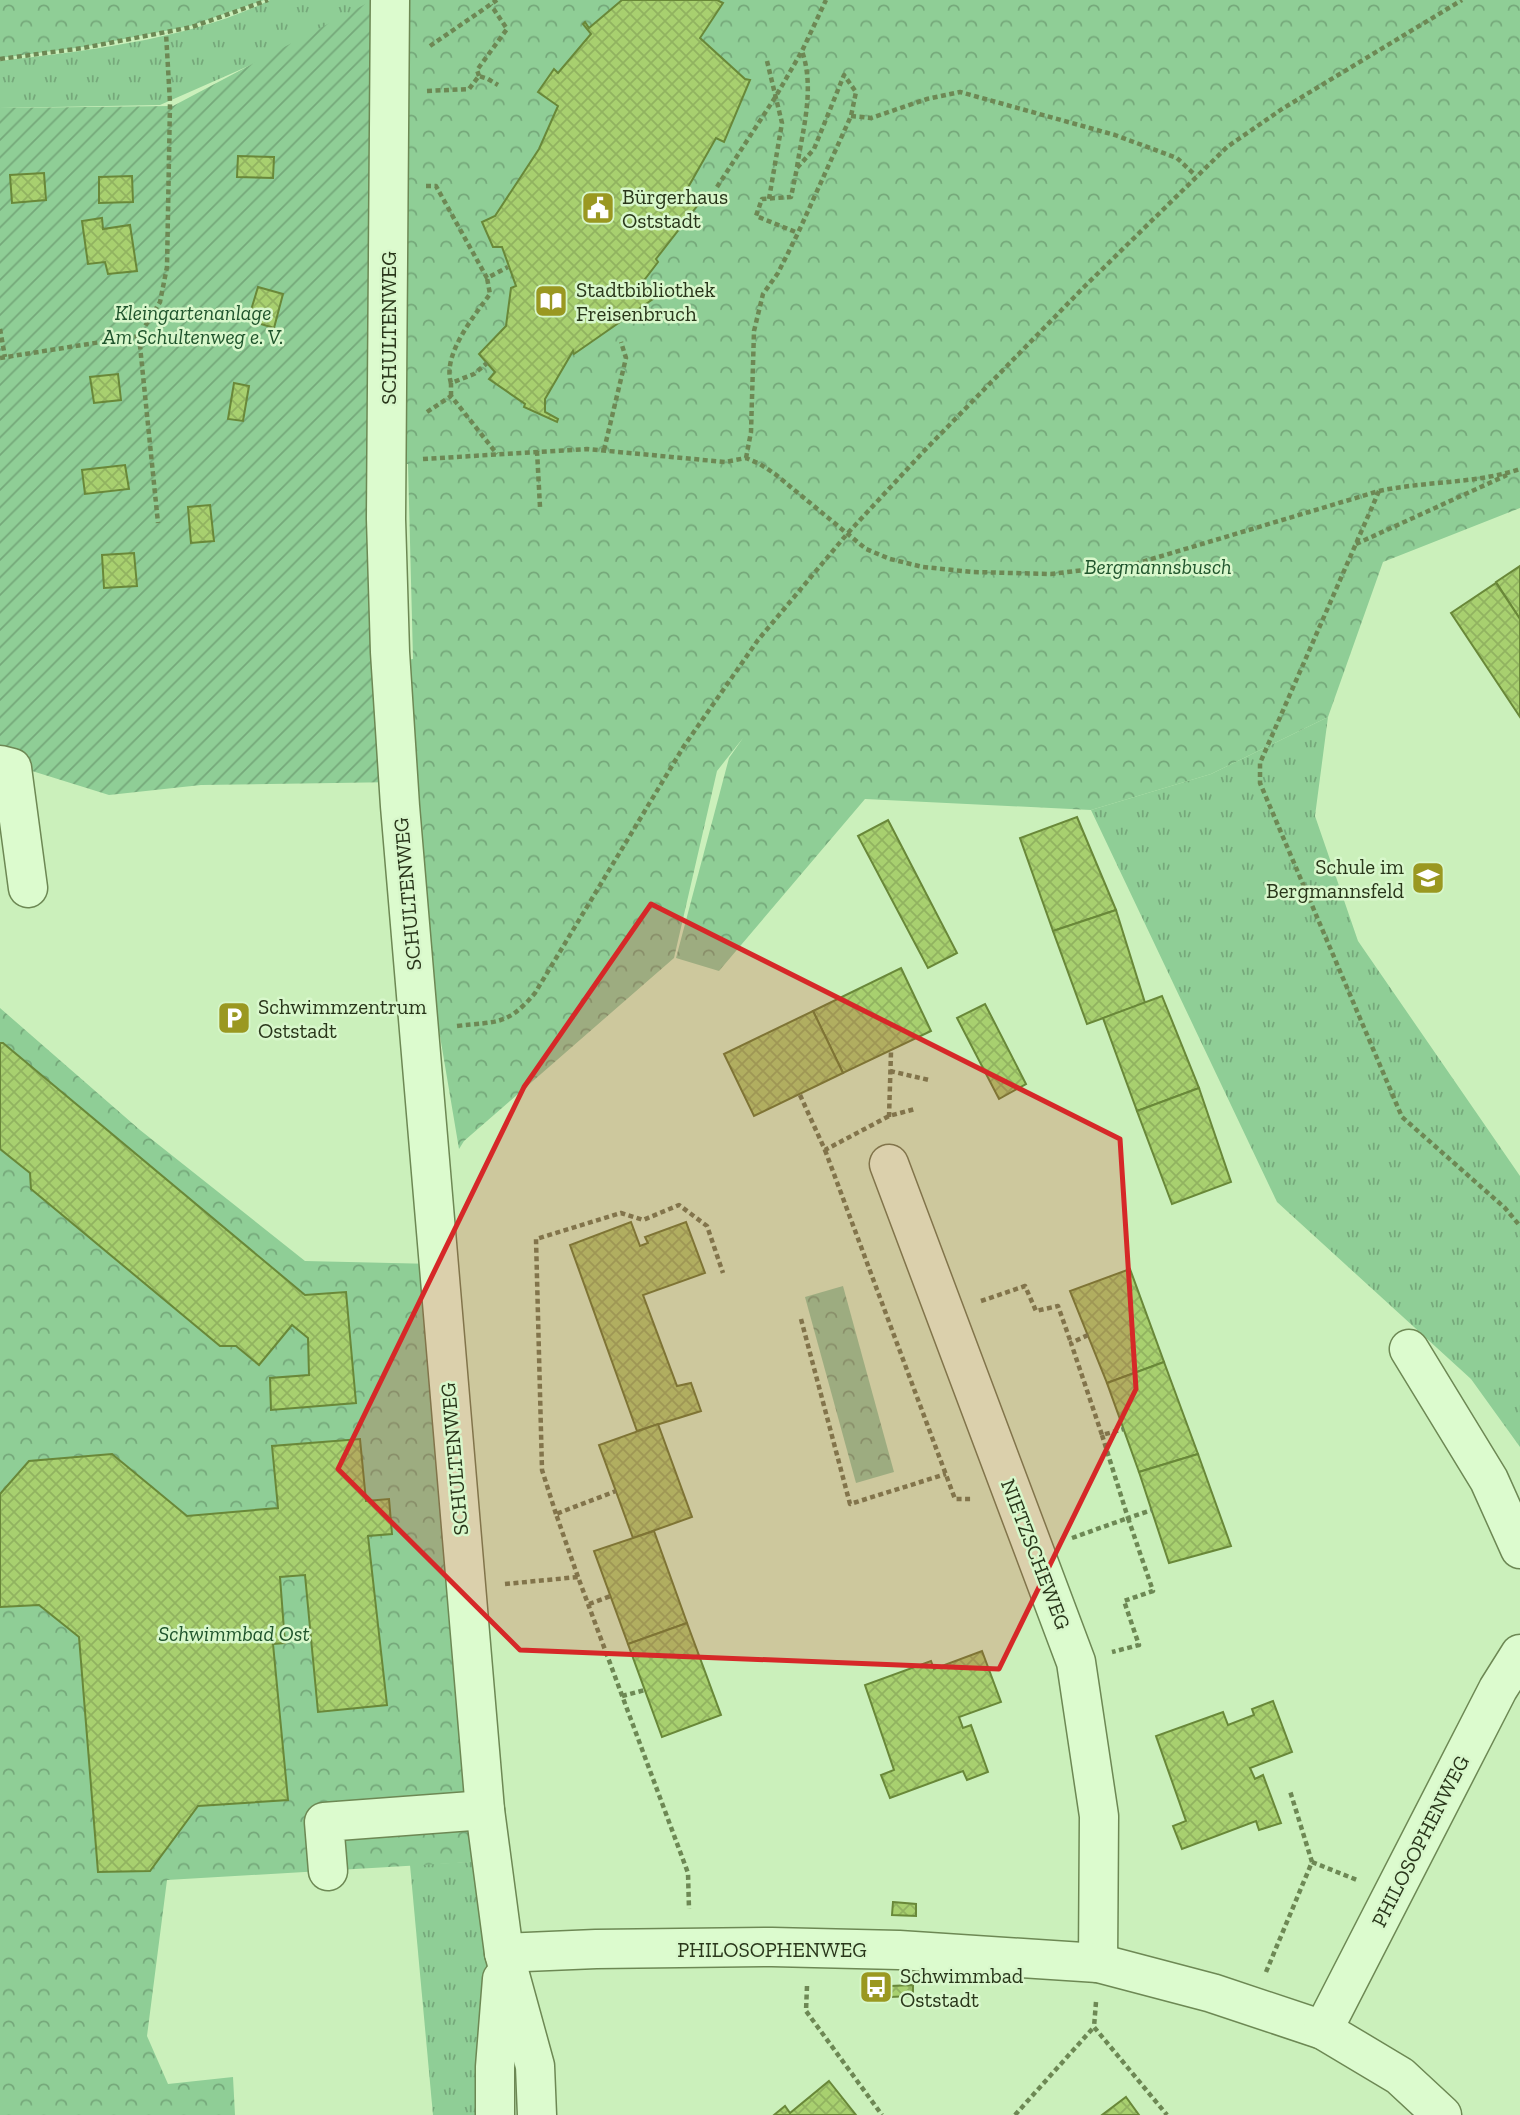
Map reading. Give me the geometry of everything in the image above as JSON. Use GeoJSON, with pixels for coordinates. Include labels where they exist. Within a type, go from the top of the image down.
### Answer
{"type":"FeatureCollection","features":[{"type":"Feature","properties":{"kind":"street","name":"SCHULTENWEG"},"geometry":{"type":"LineString","coordinates":[[390,0],[387,557],[400,806],[485,1810],[504,1952],[535,2066],[537,2115]]}},
{"type":"Feature","properties":{"kind":"street"},"geometry":{"type":"LineString","coordinates":[[6,766],[28,888]]}},
{"type":"Feature","properties":{"kind":"street","name":"NIETZSCHEWEG"},"geometry":{"type":"LineString","coordinates":[[889,1164],[1076,1662],[1099,1816],[1098,1963]]}},
{"type":"Feature","properties":{"kind":"street"},"geometry":{"type":"LineString","coordinates":[[1409,1349],[1489,1480],[1520,1549]]}},
{"type":"Feature","properties":{"kind":"street","name":"PHILOSOPHENWEG"},"geometry":{"type":"LineString","coordinates":[[1323,2030],[1497,1689],[1520,1654]]}},
{"type":"Feature","properties":{"kind":"street"},"geometry":{"type":"LineString","coordinates":[[328,1871],[324,1822],[485,1810]]}},
{"type":"Feature","properties":{"kind":"street","name":"PHILOSOPHENWEG"},"geometry":{"type":"LineString","coordinates":[[504,1952],[690,1947],[808,1948],[900,1950],[1098,1963],[1253,2005],[1323,2030],[1400,2077],[1442,2115]]}},
{"type":"Feature","properties":{"kind":"street","name":"SCHULTENWEG"},"geometry":{"type":"LineString","coordinates":[[495,2115],[495,2067],[504,1952]]}},
{"type":"Feature","properties":{"kind":"path"},"geometry":{"type":"LineString","coordinates":[[0,60],[166,33],[192,27],[268,0]]}},
{"type":"Feature","properties":{"kind":"path"},"geometry":{"type":"LineString","coordinates":[[425,49],[497,0]]}},
{"type":"Feature","properties":{"kind":"path"},"geometry":{"type":"LineString","coordinates":[[717,187],[802,51],[825,0]]}},
{"type":"Feature","properties":{"kind":"path"},"geometry":{"type":"LineString","coordinates":[[418,1030],[500,1021],[517,1013],[535,993],[684,746],[758,640],[847,534],[961,412],[1196,176],[1227,147],[1282,109],[1462,0]]}},
{"type":"Feature","properties":{"kind":"path"},"geometry":{"type":"LineString","coordinates":[[479,76],[477,70],[507,29],[491,5]]}},
{"type":"Feature","properties":{"kind":"path"},"geometry":{"type":"LineString","coordinates":[[158,523],[139,336],[160,302],[167,267],[170,103],[166,33]]}},
{"type":"Feature","properties":{"kind":"path"},"geometry":{"type":"LineString","coordinates":[[798,233],[756,216],[762,199],[791,197],[809,85],[802,51]]}},
{"type":"Feature","properties":{"kind":"path"},"geometry":{"type":"LineString","coordinates":[[767,61],[782,123],[769,199]]}},
{"type":"Feature","properties":{"kind":"path"},"geometry":{"type":"LineString","coordinates":[[746,458],[751,432],[754,331],[763,294],[778,273],[798,233],[852,116],[856,92],[844,75],[814,149],[797,168]]}},
{"type":"Feature","properties":{"kind":"path"},"geometry":{"type":"LineString","coordinates":[[479,76],[498,85]]}},
{"type":"Feature","properties":{"kind":"path"},"geometry":{"type":"LineString","coordinates":[[433,91],[470,89],[479,76]]}},
{"type":"Feature","properties":{"kind":"path"},"geometry":{"type":"LineString","coordinates":[[852,116],[871,118],[927,99],[960,92],[1115,135],[1177,158],[1196,176]]}},
{"type":"Feature","properties":{"kind":"path"},"geometry":{"type":"LineString","coordinates":[[442,195],[487,278],[490,294],[463,332],[456,347],[448,374],[452,396],[498,454]]}},
{"type":"Feature","properties":{"kind":"path"},"geometry":{"type":"LineString","coordinates":[[487,278],[508,267]]}},
{"type":"Feature","properties":{"kind":"path"},"geometry":{"type":"LineString","coordinates":[[0,329],[2,357],[139,336]]}},
{"type":"Feature","properties":{"kind":"path"},"geometry":{"type":"LineString","coordinates":[[604,450],[626,358],[621,342]]}},
{"type":"Feature","properties":{"kind":"path"},"geometry":{"type":"LineString","coordinates":[[451,383],[474,374],[487,363]]}},
{"type":"Feature","properties":{"kind":"path"},"geometry":{"type":"LineString","coordinates":[[439,405],[452,396]]}},
{"type":"Feature","properties":{"kind":"path"},"geometry":{"type":"LineString","coordinates":[[412,459],[537,451],[604,450],[725,462],[746,458],[775,474],[866,549],[890,559],[922,567],[1051,575],[1135,564],[1379,491],[1514,471]]}},
{"type":"Feature","properties":{"kind":"path"},"geometry":{"type":"LineString","coordinates":[[537,451],[540,507]]}},
{"type":"Feature","properties":{"kind":"path"},"geometry":{"type":"LineString","coordinates":[[1356,544],[1520,469]]}},
{"type":"Feature","properties":{"kind":"path"},"geometry":{"type":"LineString","coordinates":[[1379,491],[1258,773],[1402,1117],[1505,1208],[1520,1226]]}},
{"type":"Feature","properties":{"kind":"path"},"geometry":{"type":"LineString","coordinates":[[889,1164],[891,1052]]}},
{"type":"Feature","properties":{"kind":"path"},"geometry":{"type":"LineString","coordinates":[[890,1072],[929,1080]]}},
{"type":"Feature","properties":{"kind":"path"},"geometry":{"type":"LineString","coordinates":[[800,1096],[825,1150],[955,1499],[1015,1500]]}},
{"type":"Feature","properties":{"kind":"path"},"geometry":{"type":"LineString","coordinates":[[825,1150],[889,1116],[915,1109]]}},
{"type":"Feature","properties":{"kind":"path"},"geometry":{"type":"LineString","coordinates":[[690,1947],[688,1874],[578,1577],[542,1470],[536,1239],[621,1213],[643,1220],[679,1205],[707,1226],[723,1273]]}},
{"type":"Feature","properties":{"kind":"path"},"geometry":{"type":"LineString","coordinates":[[944,1313],[1026,1286],[1036,1311],[1058,1306],[1153,1591],[1124,1601],[1139,1645]]}},
{"type":"Feature","properties":{"kind":"path"},"geometry":{"type":"LineString","coordinates":[[801,1319],[850,1504],[946,1474]]}},
{"type":"Feature","properties":{"kind":"path"},"geometry":{"type":"LineString","coordinates":[[1072,1343],[1088,1335]]}},
{"type":"Feature","properties":{"kind":"path"},"geometry":{"type":"LineString","coordinates":[[1102,1435],[1124,1429]]}},
{"type":"Feature","properties":{"kind":"path"},"geometry":{"type":"LineString","coordinates":[[556,1514],[615,1491]]}},
{"type":"Feature","properties":{"kind":"path"},"geometry":{"type":"LineString","coordinates":[[1035,1552],[1152,1510]]}},
{"type":"Feature","properties":{"kind":"path"},"geometry":{"type":"LineString","coordinates":[[466,1588],[578,1577]]}},
{"type":"Feature","properties":{"kind":"path"},"geometry":{"type":"LineString","coordinates":[[589,1604],[611,1597]]}},
{"type":"Feature","properties":{"kind":"path"},"geometry":{"type":"LineString","coordinates":[[622,1696],[645,1689]]}},
{"type":"Feature","properties":{"kind":"path"},"geometry":{"type":"LineString","coordinates":[[1253,2005],[1312,1861],[1290,1791]]}},
{"type":"Feature","properties":{"kind":"path"},"geometry":{"type":"LineString","coordinates":[[1312,1861],[1355,1879]]}},
{"type":"Feature","properties":{"kind":"path"},"geometry":{"type":"LineString","coordinates":[[808,1948],[806,2011],[882,2115]]}},
{"type":"Feature","properties":{"kind":"path"},"geometry":{"type":"LineString","coordinates":[[1015,2115],[1094,2027],[1098,1963]]}},
{"type":"Feature","properties":{"kind":"path"},"geometry":{"type":"LineString","coordinates":[[1094,2027],[1167,2115]]}},
{"type":"Feature","properties":{"kind":"highlighted area"},"geometry":{"type":"Polygon","coordinates":[[[651,904],[1120,1139],[1136,1389],[999,1669],[520,1650],[338,1469],[524,1087],[651,904]]]}},
{"type":"Feature","properties":{"kind":"green space"},"geometry":{"type":"Polygon","coordinates":[[[0,0],[264,0],[190,26],[83,47],[0,58],[0,0]]]}},
{"type":"Feature","properties":{"kind":"green space"},"geometry":{"type":"Polygon","coordinates":[[[270,0],[375,0],[308,40],[160,105],[0,108],[0,61],[103,48],[173,34],[207,25],[270,0]]]}},
{"type":"Feature","properties":{"kind":"green space","name":"Kleingartenanlage Am Schultenweg e. V."},"geometry":{"type":"Polygon","coordinates":[[[373,0],[399,782],[201,785],[109,795],[0,761],[0,108],[173,106],[373,0]]]}},
{"type":"Feature","properties":{"kind":"green space","name":"Bergmannsbusch"},"geometry":{"type":"Polygon","coordinates":[[[393,0],[1520,0],[1520,508],[1383,562],[1328,717],[1211,774],[1091,810],[865,799],[719,971],[676,958],[729,758],[743,738],[717,771],[674,958],[464,1141],[459,1149],[401,804],[393,662],[413,659],[408,464],[389,464],[393,0]]]}},
{"type":"Feature","properties":{"kind":"green space"},"geometry":{"type":"Polygon","coordinates":[[[1328,717],[1315,816],[1358,941],[1520,1176],[1520,1447],[1471,1379],[1277,1202],[1091,810],[1211,774],[1328,717]]]}},
{"type":"Feature","properties":{"kind":"green space","name":"Schwimmbad Ost"},"geometry":{"type":"Polygon","coordinates":[[[0,1008],[140,1130],[305,1261],[435,1264],[490,1861],[167,1880],[147,2036],[168,2084],[233,2077],[235,2115],[0,2115],[0,1008]]]}},
{"type":"Feature","properties":{"kind":"green space"},"geometry":{"type":"Polygon","coordinates":[[[843,1286],[894,1472],[856,1483],[805,1297],[843,1286]]]}},
{"type":"Feature","properties":{"kind":"green space"},"geometry":{"type":"Polygon","coordinates":[[[490,1861],[495,2115],[433,2115],[410,1865],[490,1861]]]}},
{"type":"Feature","properties":{"kind":"building","name":"Bürgerhaus Oststadt"},"geometry":{"type":"Polygon","coordinates":[[[622,0],[717,0],[723,3],[700,38],[745,79],[750,80],[724,142],[716,138],[686,191],[701,201],[656,259],[658,262],[642,283],[653,299],[574,354],[573,351],[545,399],[545,412],[558,419],[557,422],[524,407],[525,404],[489,379],[495,372],[479,354],[506,326],[511,288],[516,286],[502,247],[493,247],[482,222],[495,216],[539,149],[558,106],[538,92],[554,69],[558,73],[591,34],[583,24],[585,22],[589,28],[622,0]]]}},
{"type":"Feature","properties":{"kind":"building"},"geometry":{"type":"Polygon","coordinates":[[[238,156],[274,157],[273,178],[237,177],[238,156]]]}},
{"type":"Feature","properties":{"kind":"building"},"geometry":{"type":"Polygon","coordinates":[[[44,173],[46,200],[12,203],[10,175],[44,173]]]}},
{"type":"Feature","properties":{"kind":"building"},"geometry":{"type":"Polygon","coordinates":[[[132,176],[133,202],[99,203],[99,177],[132,176]]]}},
{"type":"Feature","properties":{"kind":"building"},"geometry":{"type":"Polygon","coordinates":[[[102,218],[103,229],[130,225],[137,271],[108,274],[105,262],[88,264],[82,221],[102,218]]]}},
{"type":"Feature","properties":{"kind":"building"},"geometry":{"type":"Polygon","coordinates":[[[258,287],[283,294],[274,328],[248,320],[258,287]]]}},
{"type":"Feature","properties":{"kind":"building"},"geometry":{"type":"Polygon","coordinates":[[[118,374],[121,400],[94,403],[90,377],[118,374]]]}},
{"type":"Feature","properties":{"kind":"building"},"geometry":{"type":"Polygon","coordinates":[[[234,383],[249,386],[243,421],[228,419],[234,383]]]}},
{"type":"Feature","properties":{"kind":"building"},"geometry":{"type":"Polygon","coordinates":[[[125,465],[129,489],[85,494],[82,470],[125,465]]]}},
{"type":"Feature","properties":{"kind":"building"},"geometry":{"type":"Polygon","coordinates":[[[210,505],[214,541],[191,543],[188,507],[210,505]]]}},
{"type":"Feature","properties":{"kind":"building"},"geometry":{"type":"Polygon","coordinates":[[[134,553],[137,586],[104,588],[102,555],[134,553]]]}},
{"type":"Feature","properties":{"kind":"building"},"geometry":{"type":"Polygon","coordinates":[[[1520,566],[1520,619],[1496,582],[1520,566]]]}},
{"type":"Feature","properties":{"kind":"building"},"geometry":{"type":"Polygon","coordinates":[[[1496,583],[1520,619],[1520,717],[1451,613],[1496,583]]]}},
{"type":"Feature","properties":{"kind":"building"},"geometry":{"type":"Polygon","coordinates":[[[1077,817],[1116,910],[1053,931],[1020,838],[1077,817]]]}},
{"type":"Feature","properties":{"kind":"building"},"geometry":{"type":"Polygon","coordinates":[[[888,820],[957,953],[928,968],[858,836],[888,820]]]}},
{"type":"Feature","properties":{"kind":"building"},"geometry":{"type":"Polygon","coordinates":[[[1116,910],[1145,1003],[1087,1024],[1053,931],[1116,910]]]}},
{"type":"Feature","properties":{"kind":"building"},"geometry":{"type":"Polygon","coordinates":[[[901,968],[931,1031],[843,1073],[813,1011],[901,968]]]}},
{"type":"Feature","properties":{"kind":"building"},"geometry":{"type":"Polygon","coordinates":[[[1162,996],[1199,1088],[1137,1111],[1103,1018],[1162,996]]]}},
{"type":"Feature","properties":{"kind":"building"},"geometry":{"type":"Polygon","coordinates":[[[985,1004],[1026,1084],[999,1099],[957,1018],[985,1004]]]}},
{"type":"Feature","properties":{"kind":"building"},"geometry":{"type":"Polygon","coordinates":[[[813,1011],[843,1073],[754,1116],[724,1054],[813,1011]]]}},
{"type":"Feature","properties":{"kind":"building"},"geometry":{"type":"Polygon","coordinates":[[[0,1043],[305,1295],[346,1292],[356,1403],[271,1410],[270,1378],[309,1375],[308,1338],[292,1325],[259,1365],[236,1346],[220,1346],[31,1189],[30,1173],[0,1149],[0,1043]]]}},
{"type":"Feature","properties":{"kind":"building"},"geometry":{"type":"Polygon","coordinates":[[[1199,1088],[1231,1182],[1172,1204],[1137,1111],[1199,1088]]]}},
{"type":"Feature","properties":{"kind":"building"},"geometry":{"type":"Polygon","coordinates":[[[631,1222],[640,1246],[648,1243],[645,1237],[686,1222],[705,1273],[643,1295],[677,1386],[691,1383],[701,1411],[637,1431],[570,1245],[631,1222]]]}},
{"type":"Feature","properties":{"kind":"building"},"geometry":{"type":"Polygon","coordinates":[[[1130,1269],[1164,1362],[1107,1383],[1070,1291],[1130,1269]]]}},
{"type":"Feature","properties":{"kind":"building"},"geometry":{"type":"Polygon","coordinates":[[[1164,1362],[1198,1454],[1139,1472],[1107,1383],[1164,1362]]]}},
{"type":"Feature","properties":{"kind":"building"},"geometry":{"type":"Polygon","coordinates":[[[658,1424],[692,1517],[633,1538],[599,1445],[658,1424]]]}},
{"type":"Feature","properties":{"kind":"building"},"geometry":{"type":"Polygon","coordinates":[[[360,1439],[366,1501],[389,1499],[392,1534],[368,1536],[387,1705],[318,1712],[305,1575],[280,1577],[285,1643],[273,1644],[288,1800],[198,1806],[150,1871],[98,1872],[79,1637],[39,1605],[0,1607],[0,1494],[29,1461],[112,1454],[187,1516],[278,1508],[272,1446],[360,1439]]]}},
{"type":"Feature","properties":{"kind":"building"},"geometry":{"type":"Polygon","coordinates":[[[1198,1454],[1231,1546],[1169,1563],[1139,1472],[1198,1454]]]}},
{"type":"Feature","properties":{"kind":"building"},"geometry":{"type":"Polygon","coordinates":[[[654,1531],[687,1623],[628,1644],[594,1551],[654,1531]]]}},
{"type":"Feature","properties":{"kind":"building"},"geometry":{"type":"Polygon","coordinates":[[[687,1623],[721,1715],[662,1737],[628,1644],[687,1623]]]}},
{"type":"Feature","properties":{"kind":"building"},"geometry":{"type":"Polygon","coordinates":[[[982,1651],[1001,1702],[959,1717],[963,1728],[971,1725],[988,1772],[967,1780],[963,1771],[890,1798],[881,1775],[894,1770],[865,1685],[931,1661],[934,1669],[982,1651]]]}},
{"type":"Feature","properties":{"kind":"building"},"geometry":{"type":"Polygon","coordinates":[[[1273,1701],[1292,1752],[1250,1768],[1255,1779],[1263,1775],[1281,1823],[1259,1830],[1256,1821],[1182,1849],[1173,1826],[1186,1821],[1156,1736],[1223,1712],[1228,1725],[1254,1715],[1252,1709],[1273,1701]]]}},
{"type":"Feature","properties":{"kind":"building"},"geometry":{"type":"Polygon","coordinates":[[[893,1902],[916,1904],[916,1916],[892,1915],[893,1902]]]}},
{"type":"Feature","properties":{"kind":"building"},"geometry":{"type":"Polygon","coordinates":[[[913,1985],[913,1996],[890,1997],[890,1986],[913,1985]]]}},
{"type":"Feature","properties":{"kind":"building"},"geometry":{"type":"Polygon","coordinates":[[[829,2081],[856,2115],[774,2115],[785,2106],[790,2113],[829,2081]]]}},
{"type":"Feature","properties":{"kind":"building"},"geometry":{"type":"Polygon","coordinates":[[[1126,2097],[1139,2115],[1102,2115],[1126,2097]]]}},
{"type":"Feature","properties":{"kind":"place","name":"Bürgerhaus Oststadt"},"geometry":{"type":"Point","coordinates":[598,208]}},
{"type":"Feature","properties":{"kind":"place","name":"Stadtbibliothek Freisenbruch"},"geometry":{"type":"Point","coordinates":[551,301]}},
{"type":"Feature","properties":{"kind":"place","name":"Schule im Bergmannsfeld"},"geometry":{"type":"Point","coordinates":[1428,878]}},
{"type":"Feature","properties":{"kind":"place","name":"Schwimmzentrum Oststadt"},"geometry":{"type":"Point","coordinates":[234,1018]}},
{"type":"Feature","properties":{"kind":"place","name":"Schwimmbad Oststadt"},"geometry":{"type":"Point","coordinates":[876,1987]}}]}
